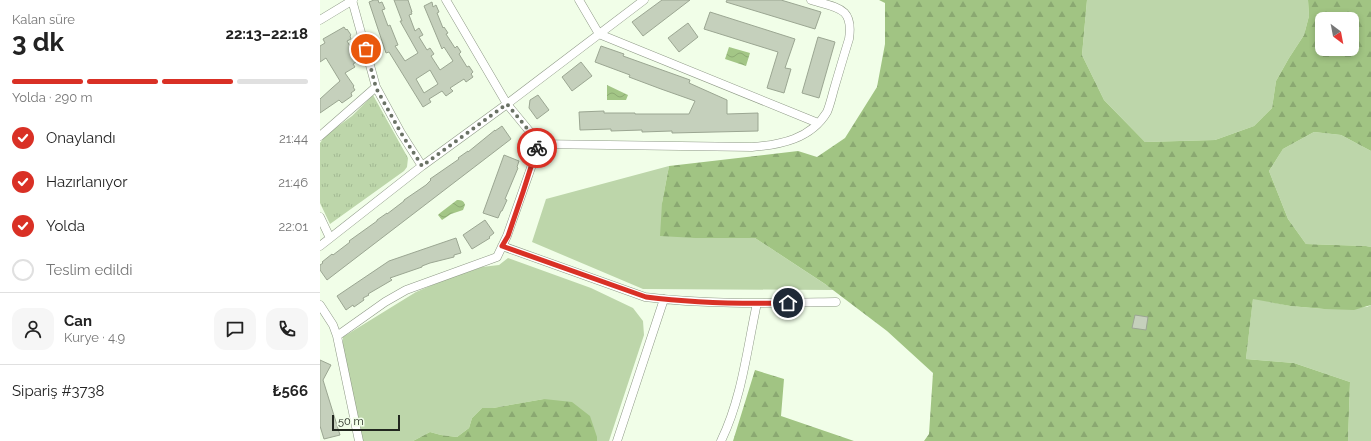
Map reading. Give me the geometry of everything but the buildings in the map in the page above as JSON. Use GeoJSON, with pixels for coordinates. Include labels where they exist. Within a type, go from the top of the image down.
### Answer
{"type":"FeatureCollection","features":[{"type":"Feature","properties":{"kind":"street"},"geometry":{"type":"LineString","coordinates":[[320,20],[352,0],[376,88],[401,133],[422,166]]}},
{"type":"Feature","properties":{"kind":"street"},"geometry":{"type":"LineString","coordinates":[[337,336],[397,295],[418,285],[497,257],[508,236],[537,151],[535,138],[507,104],[446,0]]}},
{"type":"Feature","properties":{"kind":"street"},"geometry":{"type":"LineString","coordinates":[[579,0],[599,34],[818,123]]}},
{"type":"Feature","properties":{"kind":"street"},"geometry":{"type":"LineString","coordinates":[[320,246],[422,166],[507,104],[644,0]]}},
{"type":"Feature","properties":{"kind":"street"},"geometry":{"type":"LineString","coordinates":[[537,144],[752,147],[774,146],[792,140],[806,133],[818,123],[827,111],[851,28],[847,14],[842,10],[811,0]]}},
{"type":"Feature","properties":{"kind":"street"},"geometry":{"type":"LineString","coordinates":[[320,136],[376,88]]}},
{"type":"Feature","properties":{"kind":"street"},"geometry":{"type":"LineString","coordinates":[[320,217],[330,238]]}},
{"type":"Feature","properties":{"kind":"street"},"geometry":{"type":"LineString","coordinates":[[502,246],[646,297],[757,303],[836,302]]}},
{"type":"Feature","properties":{"kind":"street"},"geometry":{"type":"LineString","coordinates":[[617,441],[664,299]]}},
{"type":"Feature","properties":{"kind":"street"},"geometry":{"type":"LineString","coordinates":[[721,441],[730,422],[737,400],[757,303]]}},
{"type":"Feature","properties":{"kind":"street"},"geometry":{"type":"LineString","coordinates":[[320,305],[337,336],[359,441]]}},
{"type":"Feature","properties":{"kind":"green space"},"geometry":{"type":"Polygon","coordinates":[[[879,0],[1087,0],[1082,55],[1104,100],[1145,142],[1215,140],[1254,126],[1272,108],[1276,81],[1304,35],[1309,16],[1308,0],[1371,0],[1371,151],[1341,135],[1314,132],[1283,149],[1269,171],[1288,219],[1306,244],[1371,247],[1371,305],[1354,310],[1324,309],[1290,306],[1253,299],[1246,359],[1294,363],[1350,382],[1348,441],[924,441],[929,434],[933,373],[887,331],[825,284],[755,238],[695,238],[660,236],[662,203],[669,166],[798,151],[817,157],[845,138],[877,87],[885,44],[885,3],[879,0]]]}},
{"type":"Feature","properties":{"kind":"green space"},"geometry":{"type":"Polygon","coordinates":[[[1087,0],[1308,0],[1309,16],[1304,35],[1276,81],[1272,108],[1254,126],[1215,140],[1145,142],[1104,100],[1082,55],[1087,0]]]}},
{"type":"Feature","properties":{"kind":"green space"},"geometry":{"type":"Polygon","coordinates":[[[373,95],[408,158],[407,167],[404,171],[330,224],[320,203],[320,143],[326,135],[352,116],[373,95]]]}},
{"type":"Feature","properties":{"kind":"green space"},"geometry":{"type":"Polygon","coordinates":[[[1314,132],[1341,135],[1371,151],[1371,247],[1306,244],[1288,219],[1269,171],[1283,149],[1314,132]]]}},
{"type":"Feature","properties":{"kind":"green space"},"geometry":{"type":"Polygon","coordinates":[[[669,166],[662,203],[695,238],[755,238],[834,290],[643,289],[532,242],[546,199],[669,166]]]}},
{"type":"Feature","properties":{"kind":"green space"},"geometry":{"type":"Polygon","coordinates":[[[508,258],[591,288],[633,308],[643,321],[644,335],[609,441],[597,441],[597,437],[544,399],[493,408],[482,408],[472,418],[469,428],[457,437],[430,432],[413,441],[362,441],[343,351],[343,337],[416,292],[444,280],[482,267],[499,265],[508,258]]]}},
{"type":"Feature","properties":{"kind":"green space"},"geometry":{"type":"Polygon","coordinates":[[[1253,298],[1290,306],[1324,309],[1367,307],[1371,305],[1371,441],[1348,441],[1350,382],[1294,363],[1246,359],[1253,298]]]}},
{"type":"Feature","properties":{"kind":"green space"},"geometry":{"type":"Polygon","coordinates":[[[755,370],[784,379],[781,416],[854,441],[733,441],[755,370]]]}},
{"type":"Feature","properties":{"kind":"green space"},"geometry":{"type":"Polygon","coordinates":[[[544,399],[572,402],[590,416],[597,441],[413,441],[430,432],[457,437],[469,428],[472,418],[482,408],[493,408],[544,399]]]}},
{"type":"Feature","properties":{"kind":"water"},"geometry":{"type":"Polygon","coordinates":[[[729,47],[750,53],[746,66],[725,59],[729,47]]]}},
{"type":"Feature","properties":{"kind":"water"},"geometry":{"type":"Polygon","coordinates":[[[607,85],[628,95],[626,100],[607,100],[607,85]]]}},
{"type":"Feature","properties":{"kind":"water"},"geometry":{"type":"Polygon","coordinates":[[[457,200],[464,203],[465,205],[463,210],[451,214],[442,220],[438,215],[457,200]]]}},
{"type":"Feature","properties":{"kind":"way so far"},"geometry":{"type":"LineString","coordinates":[[366,49],[376,88],[401,133],[422,166],[507,104],[535,138],[537,148]]}},
{"type":"Feature","properties":{"kind":"route"},"geometry":{"type":"LineString","coordinates":[[537,148],[508,236],[502,246],[646,297],[757,303],[788,303]]}}]}
